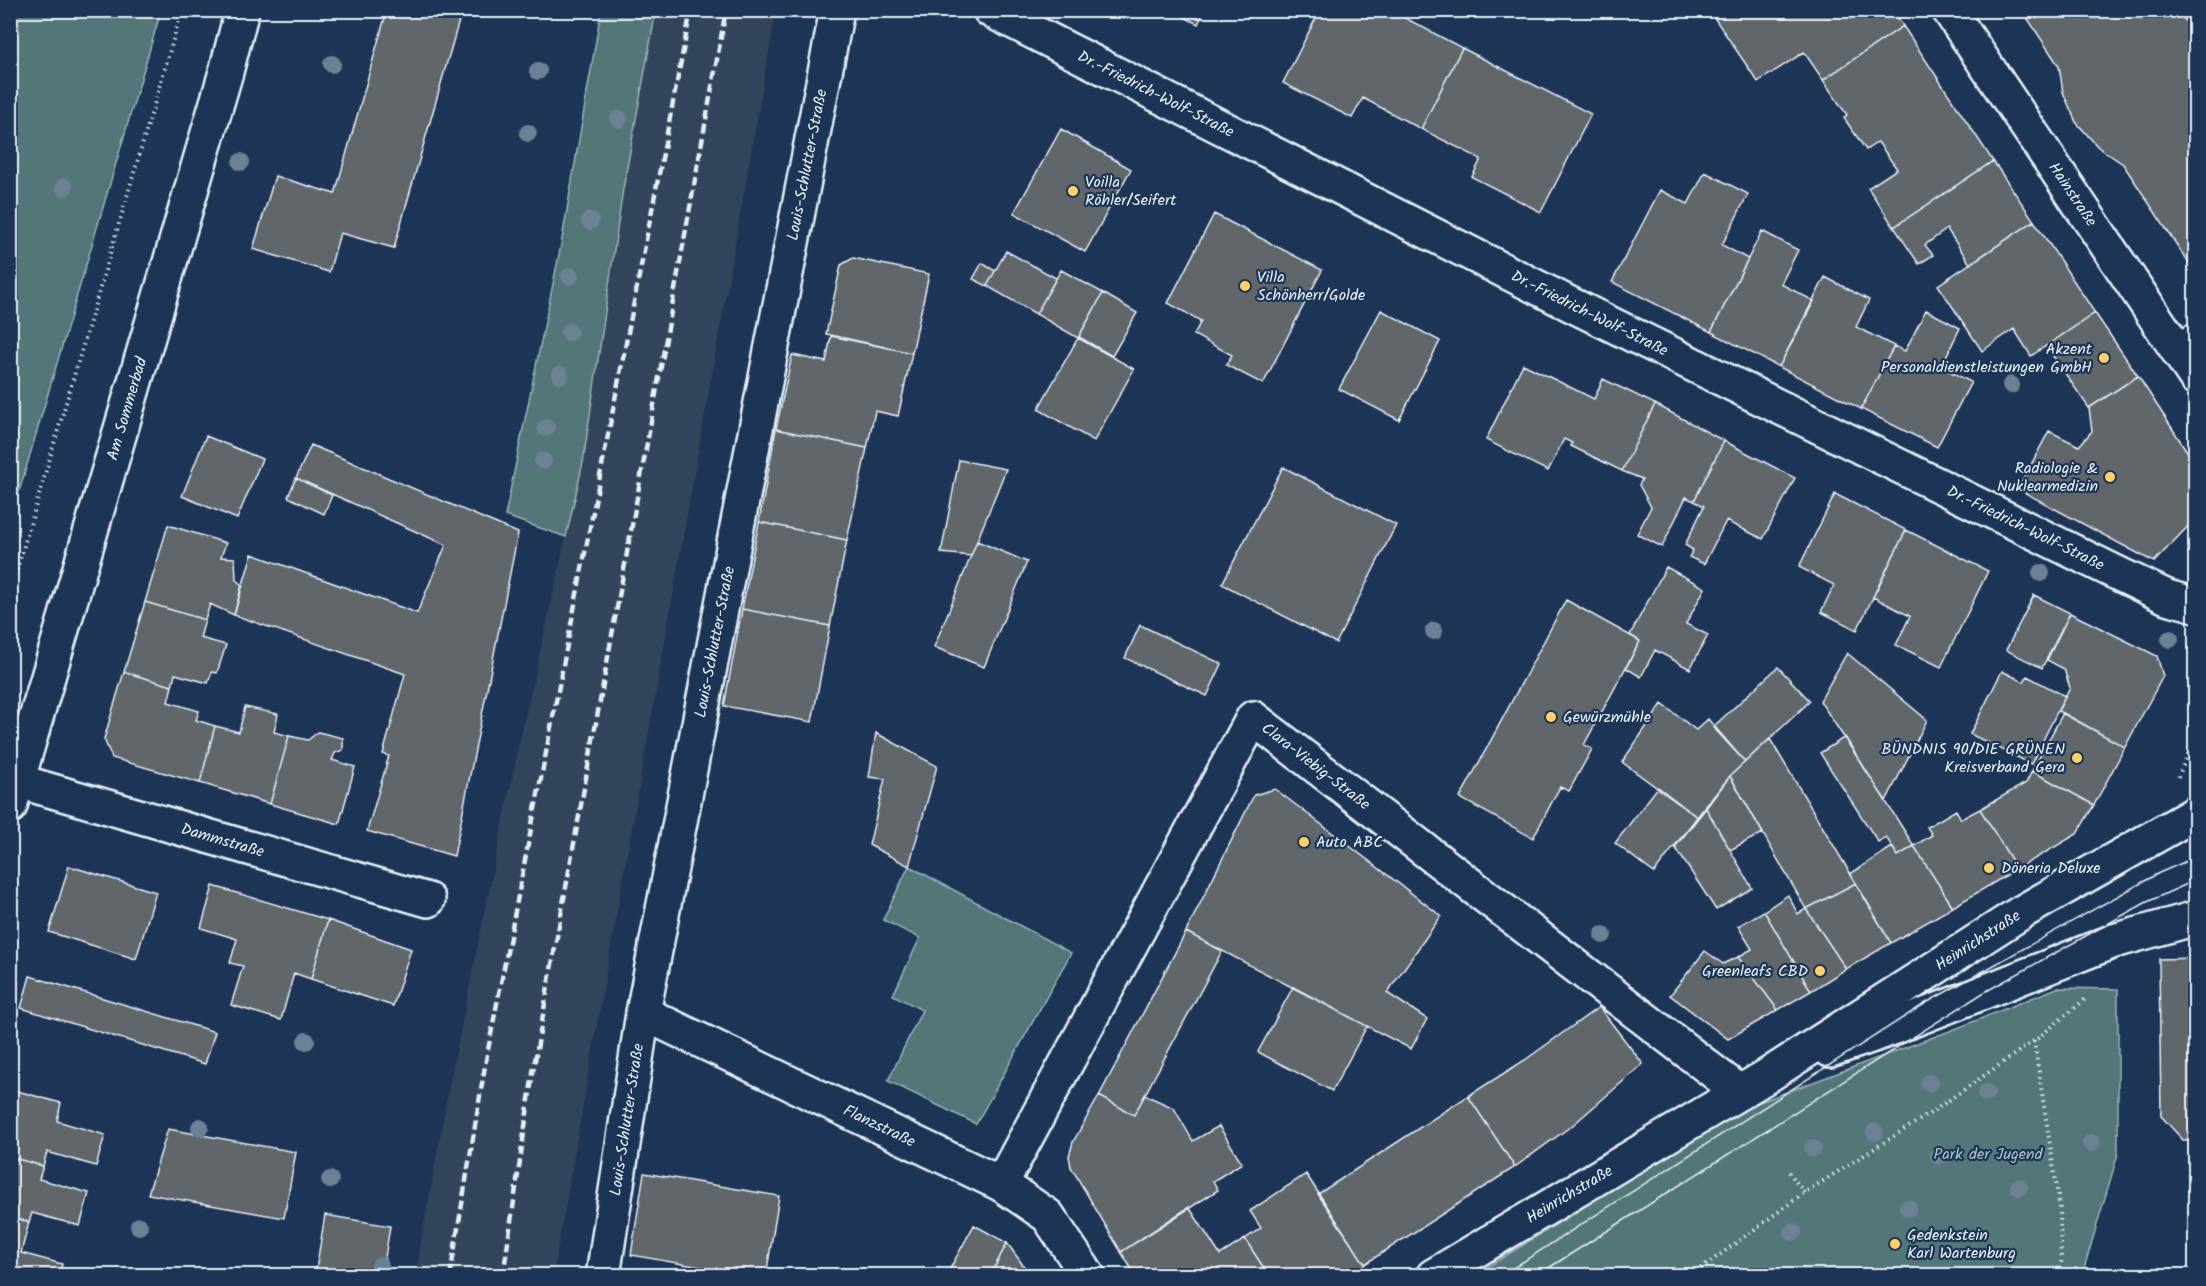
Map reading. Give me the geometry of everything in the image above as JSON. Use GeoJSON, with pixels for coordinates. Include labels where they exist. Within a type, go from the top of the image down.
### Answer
{"type":"FeatureCollection","features":[{"type":"Feature","properties":{"kind":"street","name":"Am Sommerbad"},"geometry":{"type":"LineString","coordinates":[[14,794],[223,84],[242,10]]}},
{"type":"Feature","properties":{"kind":"street","name":"Louis-Schlutter-Straße"},"geometry":{"type":"LineString","coordinates":[[603,1275],[643,1013],[837,10]]}},
{"type":"Feature","properties":{"kind":"street","name":"Dr.-Friedrich-Wolf-Straße"},"geometry":{"type":"LineString","coordinates":[[990,10],[1593,316],[2134,582],[2167,597],[2196,605]]}},
{"type":"Feature","properties":{"kind":"street","name":"Hainstraße"},"geometry":{"type":"LineString","coordinates":[[1949,10],[2037,144],[2185,340],[2196,378]]}},
{"type":"Feature","properties":{"kind":"street","name":"Clara-Viebig-Straße"},"geometry":{"type":"LineString","coordinates":[[1001,1184],[1253,718],[1754,1084]]}},
{"type":"Feature","properties":{"kind":"street","name":"Dammstraße"},"geometry":{"type":"LineString","coordinates":[[14,794],[428,900]]}},
{"type":"Feature","properties":{"kind":"street","name":"Heinrichstraße"},"geometry":{"type":"LineString","coordinates":[[1433,1275],[1754,1084],[2022,912],[2196,813]]}},
{"type":"Feature","properties":{"kind":"street","name":"Heinrichstraße"},"geometry":{"type":"LineString","coordinates":[[1754,1084],[1820,1054],[2114,941],[2196,918]]}},
{"type":"Feature","properties":{"kind":"street","name":"Flanzstraße"},"geometry":{"type":"LineString","coordinates":[[643,1013],[1001,1184],[1048,1216],[1088,1275]]}},
{"type":"Feature","properties":{"kind":"path"},"geometry":{"type":"LineString","coordinates":[[10,593],[182,10]]}},
{"type":"Feature","properties":{"kind":"path"},"geometry":{"type":"LineString","coordinates":[[1691,1275],[1804,1193],[1929,1114],[2034,1041],[2091,994]]}},
{"type":"Feature","properties":{"kind":"path"},"geometry":{"type":"LineString","coordinates":[[2034,1041],[2060,1209],[2061,1262],[2058,1275]]}},
{"type":"Feature","properties":{"kind":"path"},"geometry":{"type":"LineString","coordinates":[[1789,1172],[1804,1193]]}},
{"type":"Feature","properties":{"kind":"shaded area"},"geometry":{"type":"Polygon","coordinates":[[[656,11],[776,11],[553,1275],[415,1276],[450,1081],[519,744],[583,462],[623,189],[656,11]]]}},
{"type":"Feature","properties":{"kind":"green space"},"geometry":{"type":"Polygon","coordinates":[[[10,11],[161,11],[11,519],[10,11]]]}},
{"type":"Feature","properties":{"kind":"green space"},"geometry":{"type":"Polygon","coordinates":[[[601,11],[656,11],[623,189],[583,462],[566,537],[505,516],[561,245],[601,11]]]}},
{"type":"Feature","properties":{"kind":"green space"},"geometry":{"type":"Polygon","coordinates":[[[909,866],[1071,953],[976,1124],[888,1081],[922,1010],[893,995],[920,938],[883,920],[909,866]]]}},
{"type":"Feature","properties":{"kind":"green space","name":"Park der Jugend"},"geometry":{"type":"Polygon","coordinates":[[[2057,988],[2118,989],[2118,1154],[2082,1275],[1473,1276],[1744,1108],[2057,988]]]}},
{"type":"Feature","properties":{"kind":"building"},"geometry":{"type":"Polygon","coordinates":[[[387,10],[462,10],[394,248],[340,233],[329,272],[253,249],[275,176],[335,194],[387,10]]]}},
{"type":"Feature","properties":{"kind":"building"},"geometry":{"type":"Polygon","coordinates":[[[1170,10],[1205,10],[1198,24],[1170,10]]]}},
{"type":"Feature","properties":{"kind":"building"},"geometry":{"type":"Polygon","coordinates":[[[1320,10],[1390,10],[1462,48],[1421,129],[1363,98],[1352,118],[1283,83],[1320,10]]]}},
{"type":"Feature","properties":{"kind":"building"},"geometry":{"type":"Polygon","coordinates":[[[1722,10],[1893,10],[1903,26],[1823,80],[1804,52],[1758,82],[1713,16],[1722,10]]]}},
{"type":"Feature","properties":{"kind":"building"},"geometry":{"type":"Polygon","coordinates":[[[2022,10],[2178,10],[2196,37],[2196,274],[2123,164],[2098,147],[2076,122],[2063,92],[2059,66],[2022,10]]]}},
{"type":"Feature","properties":{"kind":"building"},"geometry":{"type":"Polygon","coordinates":[[[1903,26],[1993,161],[1894,227],[1868,188],[1897,169],[1878,142],[1866,150],[1844,118],[1847,115],[1823,80],[1903,26]]]}},
{"type":"Feature","properties":{"kind":"building"},"geometry":{"type":"Polygon","coordinates":[[[1462,48],[1591,114],[1541,212],[1472,177],[1481,159],[1421,129],[1462,48]]]}},
{"type":"Feature","properties":{"kind":"building","name":"Voilla Röhler/Seifert"},"geometry":{"type":"Polygon","coordinates":[[[1061,129],[1131,169],[1085,252],[1014,213],[1061,129]]]}},
{"type":"Feature","properties":{"kind":"building"},"geometry":{"type":"Polygon","coordinates":[[[1993,161],[2034,221],[1970,264],[1947,229],[1925,245],[1933,255],[1919,264],[1894,227],[1993,161]]]}},
{"type":"Feature","properties":{"kind":"building"},"geometry":{"type":"Polygon","coordinates":[[[1705,172],[1748,194],[1722,245],[1748,259],[1711,332],[1612,282],[1660,190],[1688,204],[1705,172]]]}},
{"type":"Feature","properties":{"kind":"building","name":"Villa Schönherr/Golde"},"geometry":{"type":"Polygon","coordinates":[[[1214,214],[1322,270],[1263,384],[1226,365],[1232,355],[1194,335],[1201,321],[1168,303],[1214,214]]]}},
{"type":"Feature","properties":{"kind":"building"},"geometry":{"type":"Polygon","coordinates":[[[2034,221],[2095,313],[2031,356],[2014,329],[1982,351],[1938,285],[2034,221]]]}},
{"type":"Feature","properties":{"kind":"building"},"geometry":{"type":"Polygon","coordinates":[[[1762,231],[1798,250],[1781,284],[1814,301],[1779,367],[1711,332],[1762,231]]]}},
{"type":"Feature","properties":{"kind":"building"},"geometry":{"type":"Polygon","coordinates":[[[1006,251],[1056,278],[1036,314],[987,286],[1006,251]]]}},
{"type":"Feature","properties":{"kind":"building"},"geometry":{"type":"Polygon","coordinates":[[[853,258],[929,274],[912,353],[826,334],[841,265],[853,258]]]}},
{"type":"Feature","properties":{"kind":"building"},"geometry":{"type":"Polygon","coordinates":[[[982,263],[995,271],[987,286],[973,279],[982,263]]]}},
{"type":"Feature","properties":{"kind":"building"},"geometry":{"type":"Polygon","coordinates":[[[1061,270],[1103,293],[1078,338],[1036,314],[1061,270]]]}},
{"type":"Feature","properties":{"kind":"building"},"geometry":{"type":"Polygon","coordinates":[[[1825,277],[1869,300],[1856,327],[1894,346],[1861,409],[1779,367],[1825,277]]]}},
{"type":"Feature","properties":{"kind":"building"},"geometry":{"type":"Polygon","coordinates":[[[1103,293],[1137,313],[1112,356],[1079,337],[1103,293]]]}},
{"type":"Feature","properties":{"kind":"building"},"geometry":{"type":"Polygon","coordinates":[[[1381,310],[1440,341],[1399,420],[1339,389],[1381,310]]]}},
{"type":"Feature","properties":{"kind":"building"},"geometry":{"type":"Polygon","coordinates":[[[1926,310],[1960,328],[1941,367],[1971,382],[1937,447],[1861,409],[1894,346],[1905,351],[1926,310]]]}},
{"type":"Feature","properties":{"kind":"building"},"geometry":{"type":"Polygon","coordinates":[[[2095,313],[2138,376],[2089,408],[2046,346],[2095,313]]]}},
{"type":"Feature","properties":{"kind":"building"},"geometry":{"type":"Polygon","coordinates":[[[831,336],[912,353],[898,416],[875,411],[867,448],[776,429],[792,355],[826,362],[831,336]]]}},
{"type":"Feature","properties":{"kind":"building"},"geometry":{"type":"Polygon","coordinates":[[[1078,338],[1134,369],[1094,441],[1038,409],[1078,338]]]}},
{"type":"Feature","properties":{"kind":"building"},"geometry":{"type":"Polygon","coordinates":[[[1523,364],[1594,399],[1603,379],[1655,404],[1622,471],[1571,446],[1572,443],[1564,439],[1548,471],[1486,440],[1523,364]]]}},
{"type":"Feature","properties":{"kind":"building","name":"Radiologie & Nuklearmedizin"},"geometry":{"type":"Polygon","coordinates":[[[2138,376],[2196,465],[2196,518],[2154,562],[2018,489],[2049,431],[2079,446],[2092,431],[2089,408],[2138,376]]]}},
{"type":"Feature","properties":{"kind":"building"},"geometry":{"type":"Polygon","coordinates":[[[1655,404],[1724,441],[1694,501],[1686,497],[1662,547],[1637,534],[1651,507],[1639,485],[1642,479],[1622,471],[1655,404]]]}},
{"type":"Feature","properties":{"kind":"building"},"geometry":{"type":"Polygon","coordinates":[[[776,429],[867,448],[847,540],[759,522],[776,429]]]}},
{"type":"Feature","properties":{"kind":"building"},"geometry":{"type":"Polygon","coordinates":[[[206,436],[262,459],[237,519],[182,496],[206,436]]]}},
{"type":"Feature","properties":{"kind":"building"},"geometry":{"type":"Polygon","coordinates":[[[1724,441],[1795,478],[1763,539],[1726,521],[1704,564],[1689,557],[1693,550],[1685,545],[1704,506],[1694,501],[1724,441]]]}},
{"type":"Feature","properties":{"kind":"building"},"geometry":{"type":"Polygon","coordinates":[[[311,445],[518,533],[454,856],[367,831],[389,756],[383,754],[405,674],[234,615],[252,554],[417,613],[446,545],[296,478],[311,445]]]}},
{"type":"Feature","properties":{"kind":"building"},"geometry":{"type":"Polygon","coordinates":[[[959,460],[1006,469],[971,556],[941,553],[959,460]]]}},
{"type":"Feature","properties":{"kind":"building"},"geometry":{"type":"Polygon","coordinates":[[[1283,467],[1396,525],[1336,643],[1222,584],[1283,467]]]}},
{"type":"Feature","properties":{"kind":"building"},"geometry":{"type":"Polygon","coordinates":[[[296,478],[332,495],[324,514],[288,497],[296,478]]]}},
{"type":"Feature","properties":{"kind":"building"},"geometry":{"type":"Polygon","coordinates":[[[1835,494],[1906,530],[1857,630],[1821,612],[1834,585],[1799,567],[1835,494]]]}},
{"type":"Feature","properties":{"kind":"building"},"geometry":{"type":"Polygon","coordinates":[[[759,522],[847,540],[830,626],[742,609],[759,522]]]}},
{"type":"Feature","properties":{"kind":"building"},"geometry":{"type":"Polygon","coordinates":[[[168,525],[226,543],[221,557],[235,558],[236,580],[242,585],[234,615],[210,604],[205,620],[145,602],[168,525]]]}},
{"type":"Feature","properties":{"kind":"building"},"geometry":{"type":"Polygon","coordinates":[[[1906,530],[1988,571],[1941,667],[1896,645],[1910,616],[1873,597],[1906,530]]]}},
{"type":"Feature","properties":{"kind":"building"},"geometry":{"type":"Polygon","coordinates":[[[977,541],[1027,562],[984,667],[934,647],[977,541]]]}},
{"type":"Feature","properties":{"kind":"building"},"geometry":{"type":"Polygon","coordinates":[[[1666,567],[1705,588],[1686,624],[1708,635],[1690,669],[1655,650],[1641,677],[1626,668],[1640,641],[1630,635],[1666,567]]]}},
{"type":"Feature","properties":{"kind":"building"},"geometry":{"type":"Polygon","coordinates":[[[2034,595],[2070,613],[2042,668],[2006,650],[2034,595]]]}},
{"type":"Feature","properties":{"kind":"building","name":"Gewürzmühle"},"geometry":{"type":"Polygon","coordinates":[[[1566,600],[1640,641],[1584,745],[1592,749],[1569,791],[1560,787],[1533,838],[1460,798],[1566,600]]]}},
{"type":"Feature","properties":{"kind":"building"},"geometry":{"type":"Polygon","coordinates":[[[145,602],[205,620],[200,638],[226,645],[217,673],[212,672],[208,683],[175,674],[172,686],[124,672],[145,602]]]}},
{"type":"Feature","properties":{"kind":"building"},"geometry":{"type":"Polygon","coordinates":[[[742,609],[830,626],[812,722],[724,706],[742,609]]]}},
{"type":"Feature","properties":{"kind":"building"},"geometry":{"type":"Polygon","coordinates":[[[2070,613],[2157,656],[2163,676],[2125,747],[2058,711],[2070,688],[2064,669],[2047,660],[2070,613]]]}},
{"type":"Feature","properties":{"kind":"building"},"geometry":{"type":"Polygon","coordinates":[[[1140,625],[1222,664],[1207,696],[1125,658],[1140,625]]]}},
{"type":"Feature","properties":{"kind":"building"},"geometry":{"type":"Polygon","coordinates":[[[1847,653],[1927,720],[1886,801],[1820,701],[1847,653]]]}},
{"type":"Feature","properties":{"kind":"building"},"geometry":{"type":"Polygon","coordinates":[[[1778,667],[1810,701],[1745,762],[1713,727],[1778,667]]]}},
{"type":"Feature","properties":{"kind":"building"},"geometry":{"type":"Polygon","coordinates":[[[2002,671],[2024,682],[2027,676],[2065,696],[2031,764],[1970,734],[2002,671]]]}},
{"type":"Feature","properties":{"kind":"building"},"geometry":{"type":"Polygon","coordinates":[[[124,672],[172,686],[168,702],[199,711],[196,720],[215,726],[200,783],[112,758],[104,739],[124,672]]]}},
{"type":"Feature","properties":{"kind":"building"},"geometry":{"type":"Polygon","coordinates":[[[1662,704],[1696,730],[1708,719],[1745,762],[1730,776],[1697,817],[1622,762],[1662,704]]]}},
{"type":"Feature","properties":{"kind":"building"},"geometry":{"type":"Polygon","coordinates":[[[245,707],[278,714],[274,732],[289,736],[270,804],[200,783],[215,726],[239,732],[245,707]]]}},
{"type":"Feature","properties":{"kind":"building"},"geometry":{"type":"Polygon","coordinates":[[[2063,713],[2125,747],[2094,805],[2032,771],[2063,713]]]}},
{"type":"Feature","properties":{"kind":"building"},"geometry":{"type":"Polygon","coordinates":[[[318,732],[343,738],[343,750],[335,753],[332,760],[355,767],[339,824],[270,804],[289,736],[308,740],[318,732]]]}},
{"type":"Feature","properties":{"kind":"building"},"geometry":{"type":"Polygon","coordinates":[[[876,733],[937,766],[909,866],[869,845],[885,779],[869,777],[876,733]]]}},
{"type":"Feature","properties":{"kind":"building"},"geometry":{"type":"Polygon","coordinates":[[[1845,737],[1914,846],[1898,856],[1886,837],[1878,842],[1820,753],[1845,737]]]}},
{"type":"Feature","properties":{"kind":"building"},"geometry":{"type":"Polygon","coordinates":[[[1770,739],[1856,883],[1806,909],[1730,776],[1770,739]]]}},
{"type":"Feature","properties":{"kind":"building"},"geometry":{"type":"Polygon","coordinates":[[[2032,771],[2094,805],[2077,834],[2017,869],[1980,809],[2026,783],[2032,771]]]}},
{"type":"Feature","properties":{"kind":"building"},"geometry":{"type":"Polygon","coordinates":[[[1730,776],[1763,833],[1730,850],[1706,808],[1730,776]]]}},
{"type":"Feature","properties":{"kind":"building"},"geometry":{"type":"Polygon","coordinates":[[[1658,787],[1697,817],[1654,873],[1615,843],[1658,787]]]}},
{"type":"Feature","properties":{"kind":"building"},"geometry":{"type":"Polygon","coordinates":[[[1275,789],[1441,916],[1387,993],[1427,1019],[1411,1049],[1186,932],[1254,795],[1275,789]]]}},
{"type":"Feature","properties":{"kind":"building"},"geometry":{"type":"Polygon","coordinates":[[[1706,808],[1752,888],[1716,910],[1675,847],[1706,808]]]}},
{"type":"Feature","properties":{"kind":"building"},"geometry":{"type":"Polygon","coordinates":[[[1980,809],[2017,869],[1953,907],[1914,846],[1932,835],[1927,827],[1956,810],[1961,819],[1980,809]]]}},
{"type":"Feature","properties":{"kind":"building"},"geometry":{"type":"Polygon","coordinates":[[[1914,846],[1953,907],[1891,943],[1850,874],[1892,847],[1898,856],[1914,846]]]}},
{"type":"Feature","properties":{"kind":"building"},"geometry":{"type":"Polygon","coordinates":[[[69,866],[156,892],[136,959],[49,932],[69,866]]]}},
{"type":"Feature","properties":{"kind":"building"},"geometry":{"type":"Polygon","coordinates":[[[1856,883],[1891,943],[1846,969],[1806,909],[1856,883]]]}},
{"type":"Feature","properties":{"kind":"building"},"geometry":{"type":"Polygon","coordinates":[[[213,886],[328,920],[311,979],[294,973],[281,1020],[231,1005],[243,966],[230,963],[237,939],[201,928],[213,886]]]}},
{"type":"Feature","properties":{"kind":"building"},"geometry":{"type":"Polygon","coordinates":[[[1788,895],[1798,914],[1806,909],[1846,969],[1811,991],[1764,911],[1788,895]]]}},
{"type":"Feature","properties":{"kind":"building"},"geometry":{"type":"Polygon","coordinates":[[[1764,911],[1811,991],[1778,1010],[1738,957],[1752,949],[1738,926],[1764,911]]]}},
{"type":"Feature","properties":{"kind":"building"},"geometry":{"type":"Polygon","coordinates":[[[328,920],[411,949],[393,1006],[311,979],[328,920]]]}},
{"type":"Feature","properties":{"kind":"building"},"geometry":{"type":"Polygon","coordinates":[[[1186,932],[1222,951],[1134,1115],[1099,1096],[1186,932]]]}},
{"type":"Feature","properties":{"kind":"building"},"geometry":{"type":"Polygon","coordinates":[[[1705,951],[1723,964],[1738,957],[1778,1010],[1728,1039],[1670,995],[1705,951]]]}},
{"type":"Feature","properties":{"kind":"building"},"geometry":{"type":"Polygon","coordinates":[[[2196,958],[2196,1140],[2183,1140],[2161,1116],[2159,959],[2196,958]]]}},
{"type":"Feature","properties":{"kind":"building"},"geometry":{"type":"Polygon","coordinates":[[[30,976],[215,1032],[205,1064],[21,1008],[30,976]]]}},
{"type":"Feature","properties":{"kind":"building"},"geometry":{"type":"Polygon","coordinates":[[[1293,987],[1367,1026],[1332,1091],[1258,1052],[1293,987]]]}},
{"type":"Feature","properties":{"kind":"building"},"geometry":{"type":"Polygon","coordinates":[[[1599,1007],[1643,1064],[1574,1124],[1515,1167],[1468,1096],[1525,1060],[1599,1007]]]}},
{"type":"Feature","properties":{"kind":"building"},"geometry":{"type":"Polygon","coordinates":[[[10,1089],[61,1103],[57,1121],[105,1135],[96,1166],[47,1152],[43,1166],[10,1157],[10,1089]]]}},
{"type":"Feature","properties":{"kind":"building"},"geometry":{"type":"Polygon","coordinates":[[[1145,1095],[1174,1108],[1193,1141],[1219,1126],[1242,1163],[1213,1181],[1218,1190],[1121,1252],[1071,1167],[1069,1156],[1073,1142],[1099,1096],[1134,1115],[1145,1095]]]}},
{"type":"Feature","properties":{"kind":"building"},"geometry":{"type":"Polygon","coordinates":[[[1468,1096],[1515,1167],[1365,1264],[1318,1194],[1468,1096]]]}},
{"type":"Feature","properties":{"kind":"building"},"geometry":{"type":"Polygon","coordinates":[[[168,1129],[296,1152],[284,1218],[148,1194],[168,1129]]]}},
{"type":"Feature","properties":{"kind":"building"},"geometry":{"type":"Polygon","coordinates":[[[10,1157],[43,1166],[39,1179],[89,1193],[80,1226],[32,1213],[29,1222],[10,1217],[10,1157]]]}},
{"type":"Feature","properties":{"kind":"building"},"geometry":{"type":"Polygon","coordinates":[[[644,1173],[779,1196],[766,1276],[752,1276],[631,1255],[644,1173]]]}},
{"type":"Feature","properties":{"kind":"building"},"geometry":{"type":"Polygon","coordinates":[[[1306,1174],[1365,1264],[1348,1276],[1269,1276],[1245,1239],[1261,1228],[1250,1211],[1306,1174]]]}},
{"type":"Feature","properties":{"kind":"building"},"geometry":{"type":"Polygon","coordinates":[[[1189,1207],[1220,1255],[1245,1239],[1269,1276],[1136,1276],[1121,1252],[1189,1207]]]}},
{"type":"Feature","properties":{"kind":"building"},"geometry":{"type":"Polygon","coordinates":[[[325,1215],[390,1226],[382,1276],[315,1276],[325,1215]]]}},
{"type":"Feature","properties":{"kind":"building"},"geometry":{"type":"Polygon","coordinates":[[[10,1217],[29,1222],[21,1253],[62,1264],[59,1276],[10,1276],[10,1217]]]}},
{"type":"Feature","properties":{"kind":"building"},"geometry":{"type":"Polygon","coordinates":[[[974,1225],[1007,1243],[990,1276],[946,1276],[974,1225]]]}},
{"type":"Feature","properties":{"kind":"building"},"geometry":{"type":"Polygon","coordinates":[[[1007,1243],[1031,1276],[990,1276],[1007,1243]]]}},
{"type":"Feature","properties":{"kind":"tram line"},"geometry":{"type":"LineString","coordinates":[[1501,1276],[1926,1003],[2159,873],[2196,857]]}},
{"type":"Feature","properties":{"kind":"tram line"},"geometry":{"type":"LineString","coordinates":[[1536,1276],[1983,993],[2147,902],[2196,880]]}},
{"type":"Feature","properties":{"kind":"railway"},"geometry":{"type":"LineString","coordinates":[[450,1276],[486,1060],[691,10]]}},
{"type":"Feature","properties":{"kind":"railway"},"geometry":{"type":"LineString","coordinates":[[503,1276],[533,1072],[550,975],[726,10]]}},
{"type":"Feature","properties":{"kind":"place","name":"Voilla Röhler/Seifert"},"geometry":{"type":"Point","coordinates":[1073,191]}},
{"type":"Feature","properties":{"kind":"place","name":"Villa Schönherr/Golde"},"geometry":{"type":"Point","coordinates":[1245,286]}},
{"type":"Feature","properties":{"kind":"place","name":"Akzent Personaldienstleistungen GmbH"},"geometry":{"type":"Point","coordinates":[2104,358]}},
{"type":"Feature","properties":{"kind":"place","name":"Radiologie & Nuklearmedizin"},"geometry":{"type":"Point","coordinates":[2110,477]}},
{"type":"Feature","properties":{"kind":"place","name":"Gewürzmühle"},"geometry":{"type":"Point","coordinates":[1551,717]}},
{"type":"Feature","properties":{"kind":"place","name":"BÜNDNIS 90/DIE GRÜNEN Kreisverband Gera"},"geometry":{"type":"Point","coordinates":[2077,758]}},
{"type":"Feature","properties":{"kind":"place","name":"Auto ABC"},"geometry":{"type":"Point","coordinates":[1304,842]}},
{"type":"Feature","properties":{"kind":"place","name":"Döneria Deluxe"},"geometry":{"type":"Point","coordinates":[1989,868]}},
{"type":"Feature","properties":{"kind":"place","name":"Greenleafs CBD"},"geometry":{"type":"Point","coordinates":[1820,971]}},
{"type":"Feature","properties":{"kind":"place","name":"Gedenkstein Karl Wartenburg"},"geometry":{"type":"Point","coordinates":[1895,1244]}}]}
